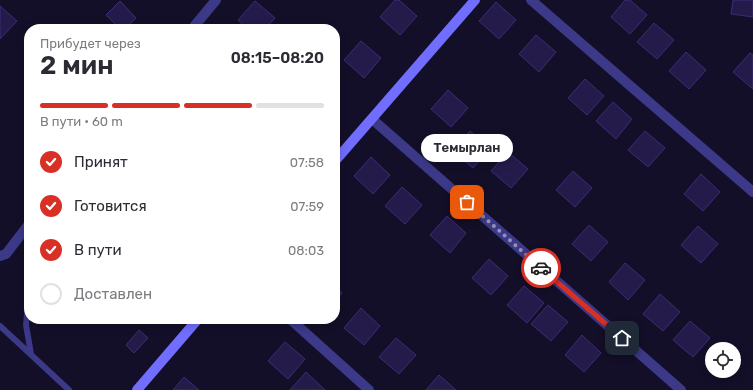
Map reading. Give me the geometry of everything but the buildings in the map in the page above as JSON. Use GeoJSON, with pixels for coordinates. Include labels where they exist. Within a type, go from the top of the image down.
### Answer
{"type":"FeatureCollection","features":[{"type":"Feature","properties":{"kind":"street"},"geometry":{"type":"LineString","coordinates":[[196,24],[216,0]]}},
{"type":"Feature","properties":{"kind":"street"},"geometry":{"type":"LineString","coordinates":[[340,155],[475,0]]}},
{"type":"Feature","properties":{"kind":"street"},"geometry":{"type":"LineString","coordinates":[[531,0],[753,192]]}},
{"type":"Feature","properties":{"kind":"street"},"geometry":{"type":"LineString","coordinates":[[372,119],[681,390]]}},
{"type":"Feature","properties":{"kind":"street"},"geometry":{"type":"LineString","coordinates":[[0,256],[6,254],[24,231]]}},
{"type":"Feature","properties":{"kind":"street"},"geometry":{"type":"LineString","coordinates":[[137,390],[194,324]]}},
{"type":"Feature","properties":{"kind":"street"},"geometry":{"type":"LineString","coordinates":[[296,324],[369,390]]}},
{"type":"Feature","properties":{"kind":"lane"},"geometry":{"type":"LineString","coordinates":[[26,324],[31,354]]}},
{"type":"Feature","properties":{"kind":"lane"},"geometry":{"type":"LineString","coordinates":[[0,326],[69,390]]}},
{"type":"Feature","properties":{"kind":"way so far"},"geometry":{"type":"LineString","coordinates":[[467,202],[541,268]]}},
{"type":"Feature","properties":{"kind":"place","name":"Темырлан"},"geometry":{"type":"Point","coordinates":[467,202]}},
{"type":"Feature","properties":{"kind":"route"},"geometry":{"type":"LineString","coordinates":[[541,268],[622,338]]}}]}
